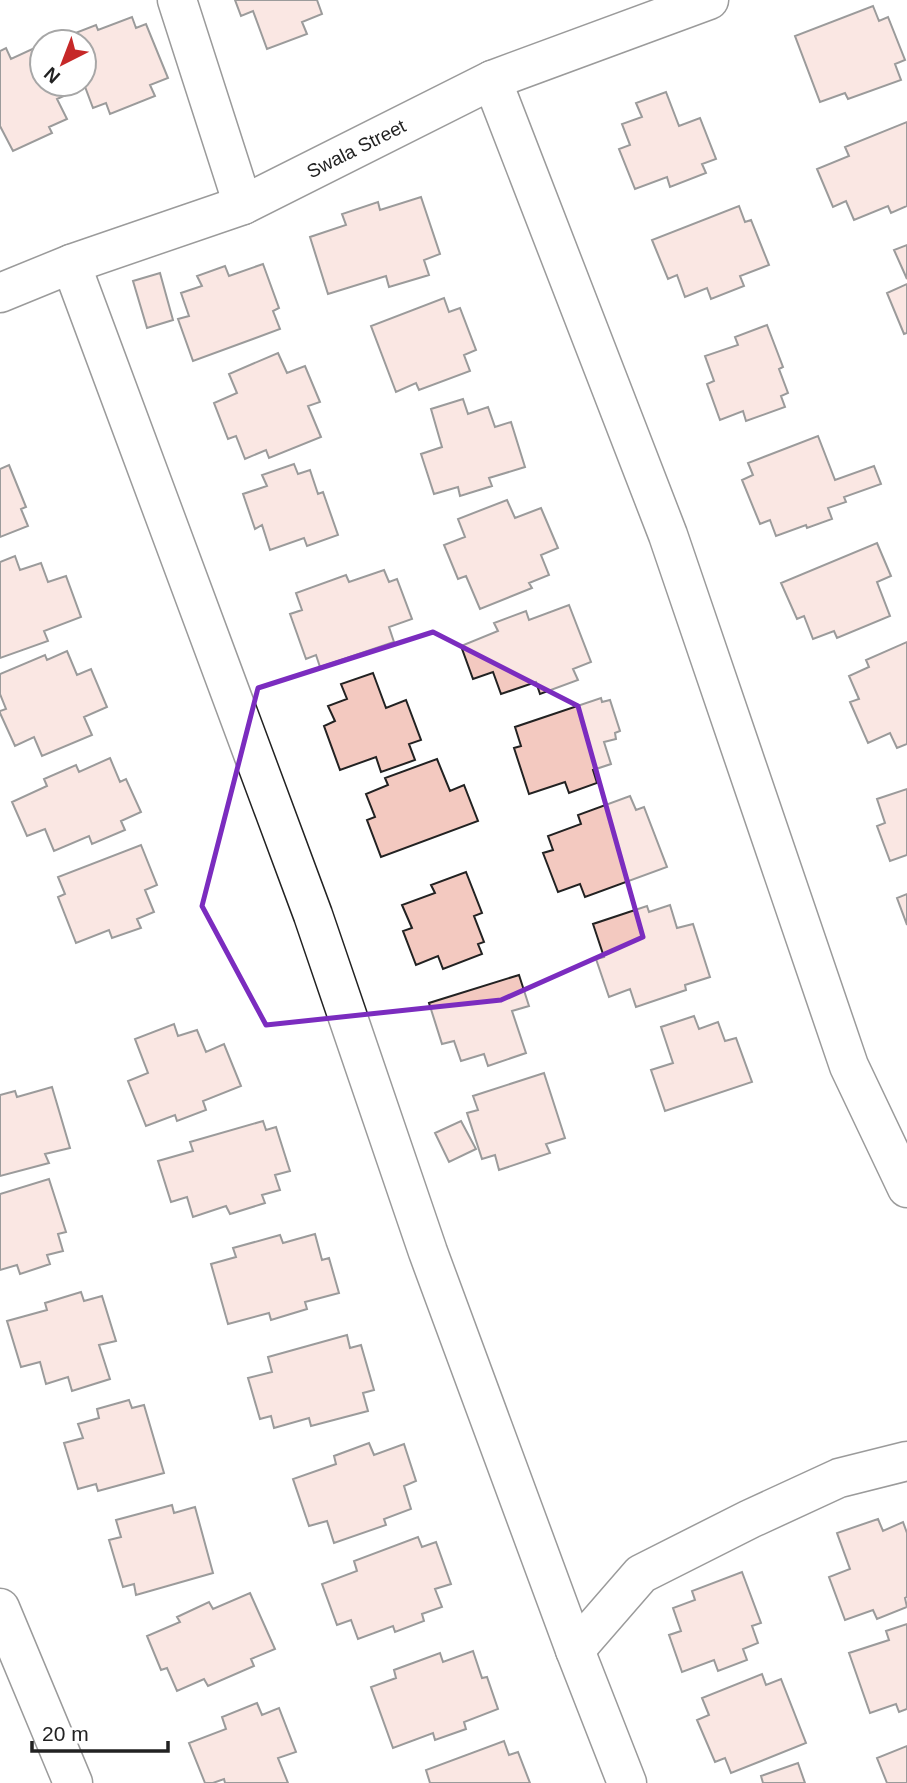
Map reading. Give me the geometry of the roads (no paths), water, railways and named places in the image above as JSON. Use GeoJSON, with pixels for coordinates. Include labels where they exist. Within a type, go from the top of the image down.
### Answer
{"type":"FeatureCollection","features":[{"type":"Feature","properties":{"kind":"street"},"geometry":{"type":"LineString","coordinates":[[177,0],[243,205]]}},
{"type":"Feature","properties":{"kind":"street","name":"Swala Street"},"geometry":{"type":"LineString","coordinates":[[0,293],[71,264],[243,205],[492,80],[709,0]]}},
{"type":"Feature","properties":{"kind":"street"},"geometry":{"type":"LineString","coordinates":[[492,80],[668,535],[849,1066],[907,1188]]}},
{"type":"Feature","properties":{"kind":"street"},"geometry":{"type":"LineString","coordinates":[[71,264],[313,915],[428,1252],[627,1783]]}},
{"type":"Feature","properties":{"kind":"street"},"geometry":{"type":"LineString","coordinates":[[575,1650],[641,1574],[839,1478],[907,1461]]}},
{"type":"Feature","properties":{"kind":"street"},"geometry":{"type":"LineString","coordinates":[[0,1608],[73,1783]]}}]}
